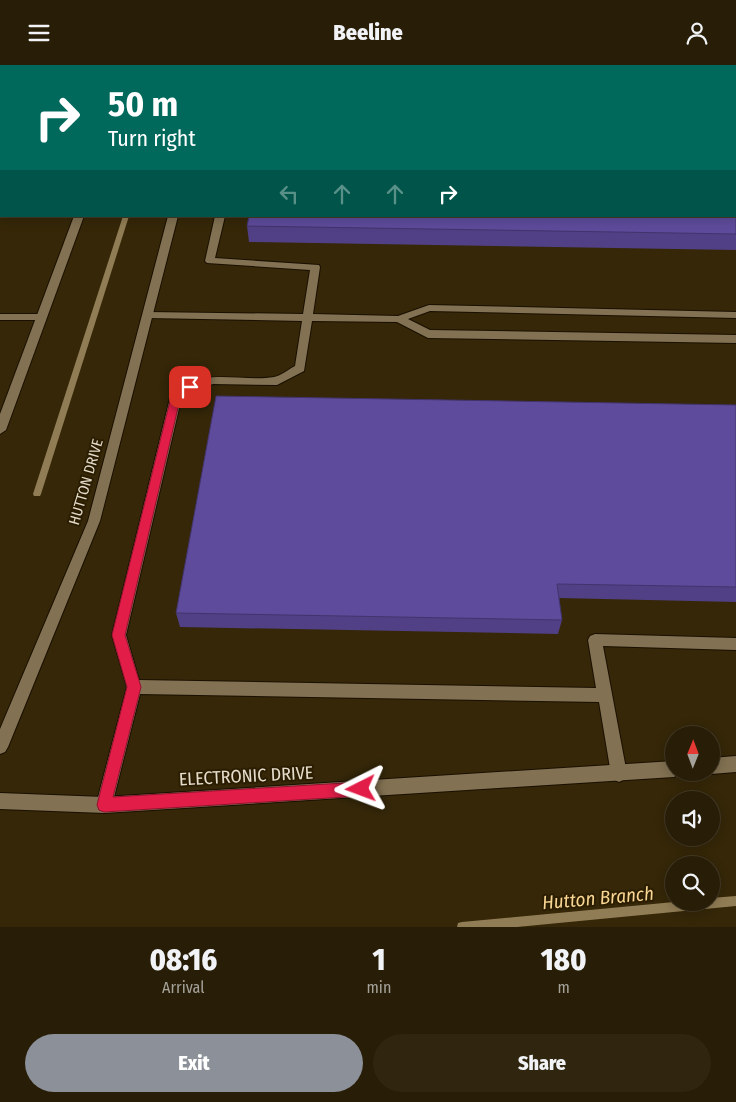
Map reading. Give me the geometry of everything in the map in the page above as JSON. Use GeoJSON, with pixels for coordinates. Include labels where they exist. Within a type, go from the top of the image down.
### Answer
{"type":"FeatureCollection","features":[{"type":"Feature","properties":{"kind":"street"},"geometry":{"type":"LineString","coordinates":[[0,429],[79,217]]}},
{"type":"Feature","properties":{"kind":"street","name":"HUTTON DRIVE"},"geometry":{"type":"LineString","coordinates":[[0,747],[94,521],[172,217]]}},
{"type":"Feature","properties":{"kind":"street"},"geometry":{"type":"LineString","coordinates":[[104,805],[134,687],[118,635],[176,397],[190,387],[213,380],[277,381],[300,368],[315,267],[210,261],[220,217]]}},
{"type":"Feature","properties":{"kind":"street"},"geometry":{"type":"LineString","coordinates":[[148,315],[399,319],[429,308],[736,315]]}},
{"type":"Feature","properties":{"kind":"street"},"geometry":{"type":"LineString","coordinates":[[0,317],[42,317]]}},
{"type":"Feature","properties":{"kind":"street"},"geometry":{"type":"LineString","coordinates":[[399,319],[428,334],[736,339]]}},
{"type":"Feature","properties":{"kind":"street"},"geometry":{"type":"LineString","coordinates":[[618,773],[595,640],[736,644]]}},
{"type":"Feature","properties":{"kind":"street"},"geometry":{"type":"LineString","coordinates":[[134,687],[605,695]]}},
{"type":"Feature","properties":{"kind":"street"},"geometry":{"type":"LineString","coordinates":[[720,765],[736,764]]}},
{"type":"Feature","properties":{"kind":"street","name":"ELECTRONIC DRIVE"},"geometry":{"type":"LineString","coordinates":[[0,801],[104,805],[665,770]]}},
{"type":"Feature","properties":{"kind":"building"},"geometry":{"type":"Polygon","coordinates":[[[249,217],[736,217],[736,234],[247,226],[249,217]]]}},
{"type":"Feature","properties":{"kind":"building"},"geometry":{"type":"Polygon","coordinates":[[[216,396],[736,405],[736,587],[557,584],[562,620],[176,613],[216,396]]]}},
{"type":"Feature","properties":{"kind":"waterway"},"geometry":{"type":"LineString","coordinates":[[37,494],[126,217]]}},
{"type":"Feature","properties":{"kind":"waterway","name":"Hutton Branch"},"geometry":{"type":"LineString","coordinates":[[462,927],[736,901]]}},
{"type":"Feature","properties":{"kind":"route"},"geometry":{"type":"LineString","coordinates":[[190,387],[176,397],[118,635],[134,687],[104,805],[361,789]]}}]}
